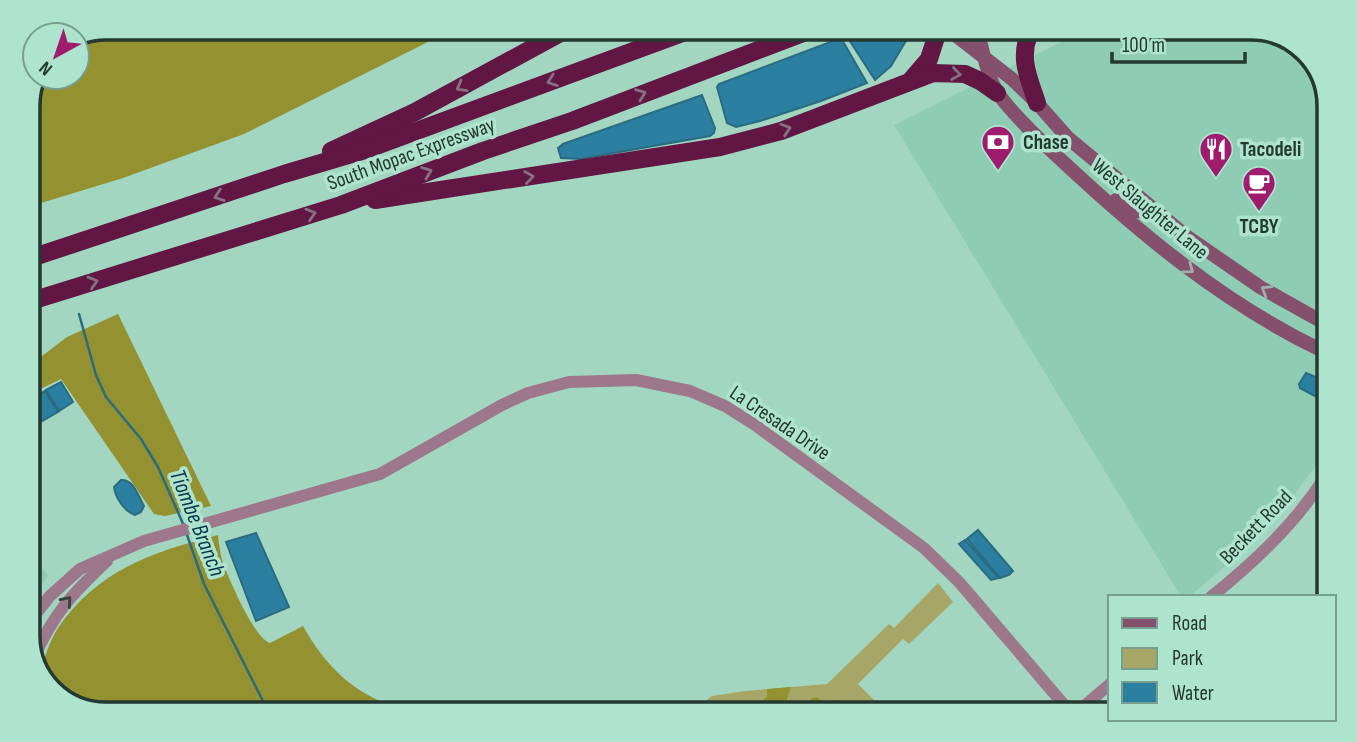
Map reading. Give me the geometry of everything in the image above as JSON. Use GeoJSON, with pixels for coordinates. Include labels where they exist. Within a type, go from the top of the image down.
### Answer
{"type":"FeatureCollection","features":[{"type":"Feature","properties":{"kind":"highway"},"geometry":{"type":"LineString","coordinates":[[284,174],[415,112],[547,40]]}},
{"type":"Feature","properties":{"kind":"highway","name":"South Mopac Expressway"},"geometry":{"type":"LineString","coordinates":[[40,255],[365,150],[663,40]]}},
{"type":"Feature","properties":{"kind":"highway","name":"South Mopac Expressway"},"geometry":{"type":"LineString","coordinates":[[40,298],[341,205],[785,40]]}},
{"type":"Feature","properties":{"kind":"highway"},"geometry":{"type":"LineString","coordinates":[[911,80],[929,59],[935,40]]}},
{"type":"Feature","properties":{"kind":"highway"},"geometry":{"type":"LineString","coordinates":[[1027,40],[1024,64],[1037,103]]}},
{"type":"Feature","properties":{"kind":"highway"},"geometry":{"type":"LineString","coordinates":[[341,205],[720,147],[781,131],[933,73],[960,73],[980,81],[998,93]]}},
{"type":"Feature","properties":{"kind":"main road","name":"West Slaughter Lane"},"geometry":{"type":"LineString","coordinates":[[961,40],[1012,79],[1068,138],[1149,207],[1221,261],[1317,319]]}},
{"type":"Feature","properties":{"kind":"main road","name":"West Slaughter Lane"},"geometry":{"type":"LineString","coordinates":[[980,40],[991,80],[998,93],[1075,173],[1135,227],[1227,296],[1317,347]]}},
{"type":"Feature","properties":{"kind":"main road"},"geometry":{"type":"LineString","coordinates":[[1075,173],[1096,182],[1132,212],[1143,211],[1149,207]]}},
{"type":"Feature","properties":{"kind":"main road"},"geometry":{"type":"LineString","coordinates":[[1135,227],[1145,219],[1155,220],[1200,253],[1221,261]]}},
{"type":"Feature","properties":{"kind":"street","name":"La Cresada Drive"},"geometry":{"type":"LineString","coordinates":[[40,609],[50,596],[80,569],[115,554],[199,524],[380,474],[502,405],[538,390],[569,382],[621,379],[662,384],[707,398],[740,415],[924,548],[959,582],[1063,702]]}},
{"type":"Feature","properties":{"kind":"street","name":"Beckett Road"},"geometry":{"type":"LineString","coordinates":[[1214,595],[1279,537],[1317,489]]}},
{"type":"Feature","properties":{"kind":"street","name":"La Cresada Drive"},"geometry":{"type":"LineString","coordinates":[[41,643],[61,607],[115,554]]}},
{"type":"Feature","properties":{"kind":"street"},"geometry":{"type":"LineString","coordinates":[[1087,702],[1108,686]]}},
{"type":"Feature","properties":{"kind":"shaded area"},"geometry":{"type":"Polygon","coordinates":[[[432,40],[244,134],[123,178],[40,203],[40,102],[43,91],[91,91],[93,42],[432,40]]]}},
{"type":"Feature","properties":{"kind":"shaded area"},"geometry":{"type":"Polygon","coordinates":[[[1065,40],[1251,40],[1280,47],[1306,70],[1317,102],[1317,463],[1283,509],[1248,547],[1191,595],[1179,593],[894,125],[1065,40]]]}},
{"type":"Feature","properties":{"kind":"shaded area"},"geometry":{"type":"Polygon","coordinates":[[[118,314],[211,506],[165,516],[154,514],[61,379],[40,389],[40,357],[67,337],[118,314]]]}},
{"type":"Feature","properties":{"kind":"shaded area"},"geometry":{"type":"Polygon","coordinates":[[[218,535],[222,560],[231,582],[250,620],[264,639],[270,643],[303,626],[331,666],[355,687],[383,702],[106,702],[70,691],[51,672],[45,658],[58,628],[91,591],[109,578],[128,566],[218,535]]]}},
{"type":"Feature","properties":{"kind":"shaded area"},"geometry":{"type":"Polygon","coordinates":[[[40,566],[49,575],[40,586],[40,566]]]}},
{"type":"Feature","properties":{"kind":"shaded area"},"geometry":{"type":"Polygon","coordinates":[[[791,687],[786,702],[762,702],[767,696],[767,689],[791,687]]]}},
{"type":"Feature","properties":{"kind":"shaded area"},"geometry":{"type":"Polygon","coordinates":[[[816,697],[824,702],[809,702],[816,697]]]}},
{"type":"Feature","properties":{"kind":"green space"},"geometry":{"type":"Polygon","coordinates":[[[938,583],[953,602],[909,644],[903,639],[858,684],[876,702],[704,702],[712,696],[745,691],[827,684],[889,624],[894,628],[938,583]]]}},
{"type":"Feature","properties":{"kind":"water"},"geometry":{"type":"Polygon","coordinates":[[[836,40],[842,40],[867,83],[821,101],[736,127],[727,123],[717,87],[836,40]]]}},
{"type":"Feature","properties":{"kind":"water"},"geometry":{"type":"Polygon","coordinates":[[[849,40],[906,40],[891,66],[875,80],[849,40]]]}},
{"type":"Feature","properties":{"kind":"water"},"geometry":{"type":"Polygon","coordinates":[[[702,95],[715,128],[710,136],[580,159],[561,158],[558,148],[563,144],[702,95]]]}},
{"type":"Feature","properties":{"kind":"water"},"geometry":{"type":"Polygon","coordinates":[[[1306,373],[1317,378],[1317,397],[1300,388],[1299,384],[1306,373]]]}},
{"type":"Feature","properties":{"kind":"water"},"geometry":{"type":"Polygon","coordinates":[[[61,382],[73,402],[59,411],[46,390],[61,382]]]}},
{"type":"Feature","properties":{"kind":"water"},"geometry":{"type":"Polygon","coordinates":[[[45,391],[58,412],[40,422],[40,393],[45,391]]]}},
{"type":"Feature","properties":{"kind":"water"},"geometry":{"type":"Polygon","coordinates":[[[121,480],[129,482],[135,489],[144,506],[141,512],[135,515],[131,513],[118,499],[114,487],[121,480]]]}},
{"type":"Feature","properties":{"kind":"water"},"geometry":{"type":"Polygon","coordinates":[[[978,530],[1013,571],[1009,575],[1000,578],[967,539],[978,530]]]}},
{"type":"Feature","properties":{"kind":"water"},"geometry":{"type":"Polygon","coordinates":[[[256,533],[289,607],[256,621],[226,542],[256,533]]]}},
{"type":"Feature","properties":{"kind":"water"},"geometry":{"type":"Polygon","coordinates":[[[965,540],[999,578],[991,580],[959,544],[965,540]]]}},
{"type":"Feature","properties":{"kind":"waterway","name":"Tiombe Branch"},"geometry":{"type":"LineString","coordinates":[[79,314],[96,375],[106,397],[141,439],[158,467],[184,526]]}},
{"type":"Feature","properties":{"kind":"waterway","name":"Tiombe Branch"},"geometry":{"type":"LineString","coordinates":[[186,532],[204,584],[263,702]]}},
{"type":"Feature","properties":{"kind":"place","name":"Chase"},"geometry":{"type":"Point","coordinates":[998,172]}},
{"type":"Feature","properties":{"kind":"place","name":"Tacodeli"},"geometry":{"type":"Point","coordinates":[1216,179]}},
{"type":"Feature","properties":{"kind":"place","name":"TCBY"},"geometry":{"type":"Point","coordinates":[1259,213]}}]}
